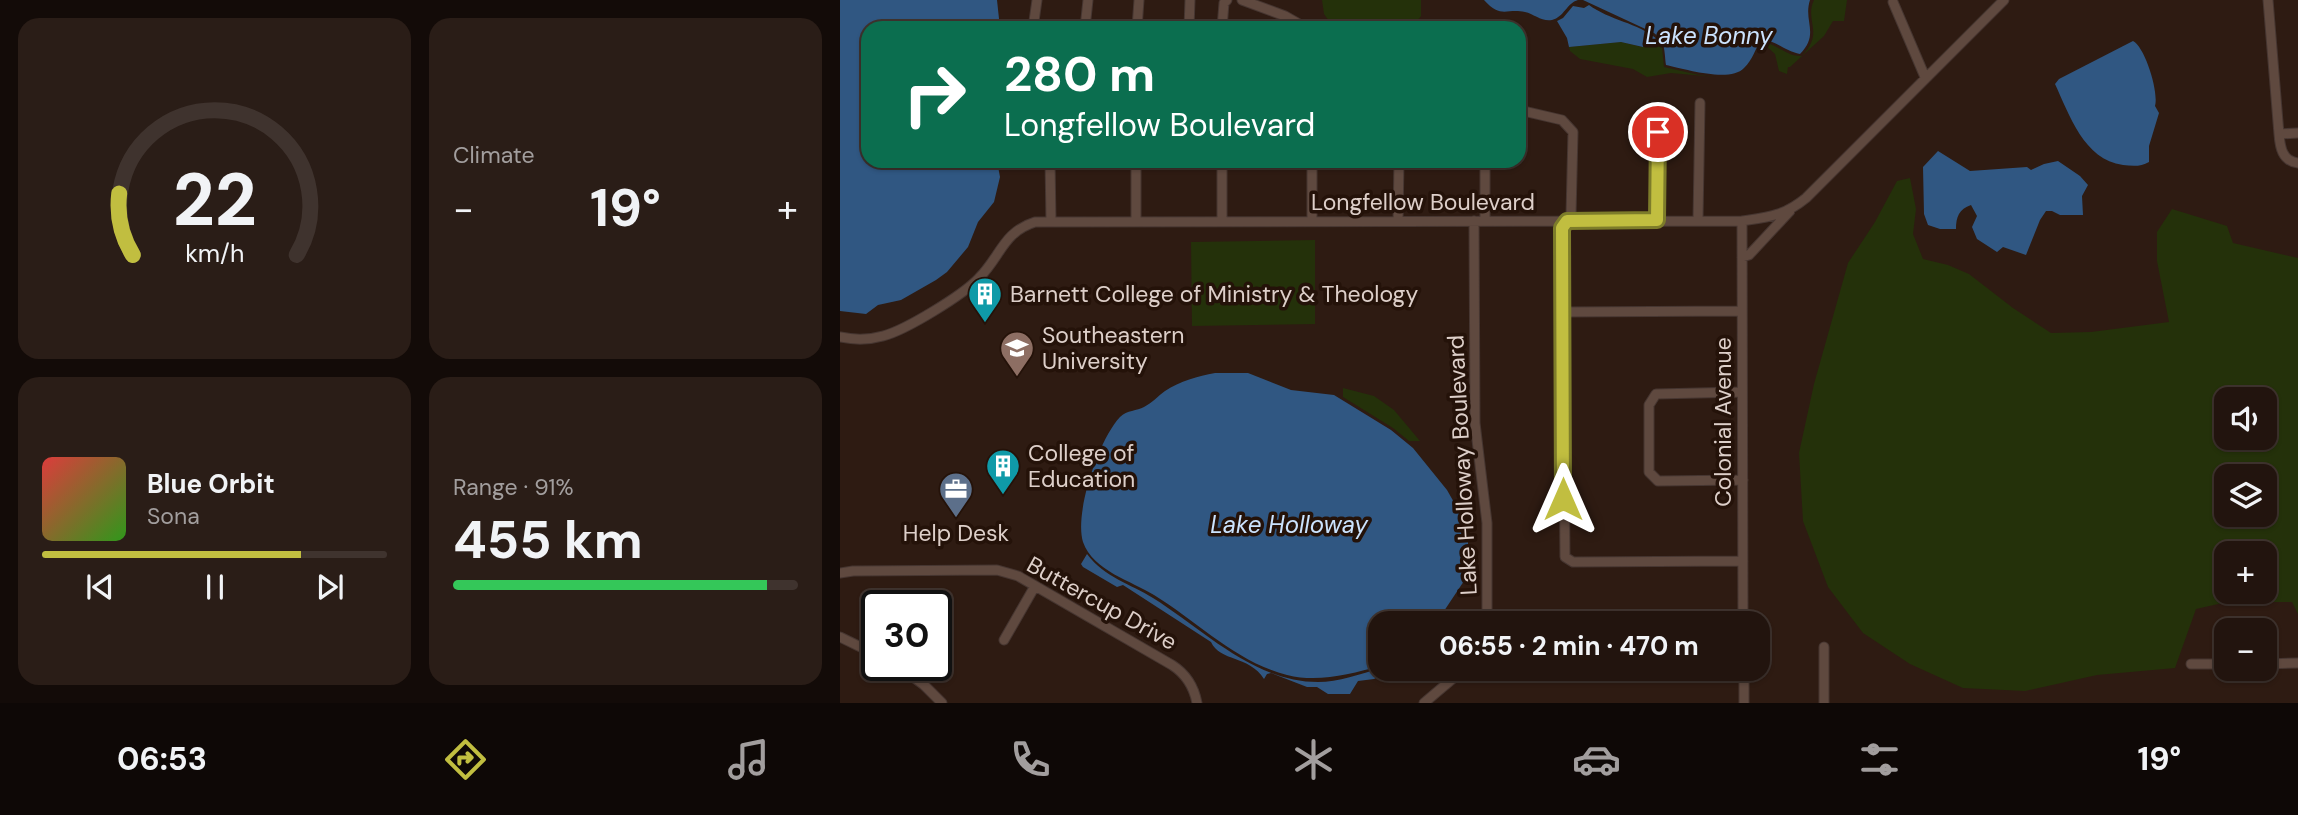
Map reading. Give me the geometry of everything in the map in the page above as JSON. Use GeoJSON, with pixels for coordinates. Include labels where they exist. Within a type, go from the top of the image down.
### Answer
{"type":"FeatureCollection","features":[{"type":"Feature","properties":{"kind":"street"},"geometry":{"type":"LineString","coordinates":[[1034,21],[1037,0]]}},
{"type":"Feature","properties":{"kind":"street"},"geometry":{"type":"LineString","coordinates":[[1086,21],[1088,0]]}},
{"type":"Feature","properties":{"kind":"street"},"geometry":{"type":"LineString","coordinates":[[1138,21],[1139,0]]}},
{"type":"Feature","properties":{"kind":"street"},"geometry":{"type":"LineString","coordinates":[[1189,0],[1189,21]]}},
{"type":"Feature","properties":{"kind":"street"},"geometry":{"type":"LineString","coordinates":[[1223,21],[1224,4],[1227,0]]}},
{"type":"Feature","properties":{"kind":"street"},"geometry":{"type":"LineString","coordinates":[[1242,0],[1294,21]]}},
{"type":"Feature","properties":{"kind":"street","name":"Longfellow Boulevard"},"geometry":{"type":"LineString","coordinates":[[840,337],[871,338],[899,329],[969,288],[988,268],[1002,245],[1016,230],[1035,222],[1767,218],[1791,210],[2004,0]]}},
{"type":"Feature","properties":{"kind":"street"},"geometry":{"type":"LineString","coordinates":[[2268,0],[2281,149],[2284,157],[2298,163]]}},
{"type":"Feature","properties":{"kind":"street"},"geometry":{"type":"LineString","coordinates":[[1893,2],[1925,78]]}},
{"type":"Feature","properties":{"kind":"street"},"geometry":{"type":"LineString","coordinates":[[1698,220],[1700,103]]}},
{"type":"Feature","properties":{"kind":"street"},"geometry":{"type":"LineString","coordinates":[[1526,112],[1562,120],[1573,132],[1571,215],[1562,228],[1565,556],[1573,562],[1743,561]]}},
{"type":"Feature","properties":{"kind":"street"},"geometry":{"type":"LineString","coordinates":[[1657,220],[1658,132]]}},
{"type":"Feature","properties":{"kind":"street"},"geometry":{"type":"LineString","coordinates":[[2279,134],[2298,133]]}},
{"type":"Feature","properties":{"kind":"street"},"geometry":{"type":"LineString","coordinates":[[1050,168],[1051,221]]}},
{"type":"Feature","properties":{"kind":"street"},"geometry":{"type":"LineString","coordinates":[[1136,168],[1136,221]]}},
{"type":"Feature","properties":{"kind":"street"},"geometry":{"type":"LineString","coordinates":[[1222,168],[1222,221]]}},
{"type":"Feature","properties":{"kind":"street"},"geometry":{"type":"LineString","coordinates":[[1312,168],[1312,221]]}},
{"type":"Feature","properties":{"kind":"street"},"geometry":{"type":"LineString","coordinates":[[1398,221],[1399,168]]}},
{"type":"Feature","properties":{"kind":"street"},"geometry":{"type":"LineString","coordinates":[[1485,168],[1485,221]]}},
{"type":"Feature","properties":{"kind":"street"},"geometry":{"type":"LineString","coordinates":[[1742,257],[1749,255],[1763,242],[1791,210]]}},
{"type":"Feature","properties":{"kind":"street","name":"Lake Holloway Boulevard"},"geometry":{"type":"LineString","coordinates":[[1474,220],[1475,423],[1487,523],[1487,611]]}},
{"type":"Feature","properties":{"kind":"street","name":"Colonial Avenue"},"geometry":{"type":"LineString","coordinates":[[1741,220],[1743,611]]}},
{"type":"Feature","properties":{"kind":"street"},"geometry":{"type":"LineString","coordinates":[[1562,312],[1742,311]]}},
{"type":"Feature","properties":{"kind":"street"},"geometry":{"type":"LineString","coordinates":[[1742,392],[1656,394],[1650,405],[1649,472],[1658,481],[1743,480]]}},
{"type":"Feature","properties":{"kind":"street","name":"Buttercup Drive"},"geometry":{"type":"LineString","coordinates":[[840,573],[997,570],[1018,576],[1180,670],[1192,685],[1197,703]]}},
{"type":"Feature","properties":{"kind":"street"},"geometry":{"type":"LineString","coordinates":[[1004,640],[1035,586]]}},
{"type":"Feature","properties":{"kind":"street"},"geometry":{"type":"LineString","coordinates":[[840,637],[861,647]]}},
{"type":"Feature","properties":{"kind":"street"},"geometry":{"type":"LineString","coordinates":[[1824,647],[1824,703]]}},
{"type":"Feature","properties":{"kind":"street"},"geometry":{"type":"LineString","coordinates":[[2277,664],[2298,663]]}},
{"type":"Feature","properties":{"kind":"street"},"geometry":{"type":"LineString","coordinates":[[2191,664],[2214,664]]}},
{"type":"Feature","properties":{"kind":"street"},"geometry":{"type":"LineString","coordinates":[[919,681],[942,703]]}},
{"type":"Feature","properties":{"kind":"street"},"geometry":{"type":"LineString","coordinates":[[1424,703],[1450,681]]}},
{"type":"Feature","properties":{"kind":"street"},"geometry":{"type":"LineString","coordinates":[[1744,681],[1744,703]]}},
{"type":"Feature","properties":{"kind":"green space"},"geometry":{"type":"Polygon","coordinates":[[[1322,0],[1421,0],[1421,16],[1417,21],[1329,21],[1324,14],[1322,0]]]}},
{"type":"Feature","properties":{"kind":"green space"},"geometry":{"type":"Polygon","coordinates":[[[1814,0],[1847,0],[1844,21],[1833,21],[1824,36],[1790,67],[1788,67],[1787,74],[1779,71],[1775,54],[1763,43],[1802,56],[1812,40],[1811,14],[1814,0]]]}},
{"type":"Feature","properties":{"kind":"green space"},"geometry":{"type":"Polygon","coordinates":[[[1657,39],[1662,47],[1664,67],[1716,77],[1671,73],[1647,77],[1633,69],[1580,59],[1569,47],[1621,42],[1642,47],[1644,41],[1657,39]]]}},
{"type":"Feature","properties":{"kind":"green space"},"geometry":{"type":"Polygon","coordinates":[[[1910,178],[1916,209],[1913,234],[1923,259],[1969,274],[2051,333],[2091,332],[2169,322],[2157,261],[2157,232],[2172,209],[2227,226],[2233,243],[2298,258],[2298,614],[2292,602],[2277,602],[2277,541],[2214,541],[2214,604],[2218,604],[2196,609],[2175,668],[2097,675],[2025,691],[1963,688],[1910,664],[1863,633],[1828,587],[1803,521],[1799,453],[1814,384],[1848,263],[1875,222],[1897,181],[1910,178]]]}},
{"type":"Feature","properties":{"kind":"green space"},"geometry":{"type":"Polygon","coordinates":[[[1315,240],[1315,324],[1192,326],[1191,242],[1315,240]]]}},
{"type":"Feature","properties":{"kind":"green space"},"geometry":{"type":"Polygon","coordinates":[[[1343,388],[1374,396],[1394,410],[1420,441],[1409,441],[1343,397],[1343,388]]]}},
{"type":"Feature","properties":{"kind":"water"},"geometry":{"type":"Polygon","coordinates":[[[840,0],[997,0],[999,21],[861,21],[861,168],[998,168],[1000,177],[994,202],[978,222],[968,247],[947,272],[901,300],[878,305],[866,314],[840,311],[840,0]]]}},
{"type":"Feature","properties":{"kind":"water"},"geometry":{"type":"Polygon","coordinates":[[[1484,0],[1578,0],[1560,16],[1548,20],[1525,12],[1499,11],[1484,0]]]}},
{"type":"Feature","properties":{"kind":"water","name":"Lake Bonny"},"geometry":{"type":"Polygon","coordinates":[[[1583,0],[1810,0],[1810,34],[1806,47],[1800,54],[1762,39],[1744,68],[1729,74],[1707,74],[1666,65],[1663,44],[1654,33],[1583,0]]]}},
{"type":"Feature","properties":{"kind":"water"},"geometry":{"type":"Polygon","coordinates":[[[1589,5],[1657,39],[1644,41],[1643,47],[1621,42],[1569,47],[1557,21],[1573,6],[1584,8],[1589,5]]]}},
{"type":"Feature","properties":{"kind":"water"},"geometry":{"type":"Polygon","coordinates":[[[2133,41],[2138,45],[2150,70],[2155,106],[2159,113],[2149,146],[2149,162],[2133,166],[2109,161],[2088,145],[2072,121],[2055,84],[2059,79],[2133,41]]]}},
{"type":"Feature","properties":{"kind":"water"},"geometry":{"type":"Polygon","coordinates":[[[1938,151],[1970,171],[2027,167],[2031,170],[2058,161],[2088,185],[2082,196],[2083,215],[2060,215],[2046,211],[2026,255],[2003,247],[1997,252],[1977,239],[1972,227],[1977,216],[1971,205],[1959,214],[1956,229],[1940,229],[1928,225],[1924,214],[1923,167],[1938,151]]]}},
{"type":"Feature","properties":{"kind":"water","name":"Lake Holloway"},"geometry":{"type":"Polygon","coordinates":[[[1215,373],[1248,373],[1291,390],[1334,395],[1391,430],[1413,448],[1447,490],[1468,527],[1468,575],[1444,611],[1368,611],[1368,669],[1334,677],[1299,677],[1268,669],[1251,661],[1154,595],[1095,561],[1083,542],[1082,513],[1090,477],[1104,442],[1120,417],[1147,405],[1171,387],[1189,379],[1215,373]]]}},
{"type":"Feature","properties":{"kind":"water"},"geometry":{"type":"Polygon","coordinates":[[[1087,554],[1110,575],[1153,598],[1231,652],[1272,673],[1295,680],[1326,682],[1368,672],[1368,680],[1358,681],[1350,694],[1328,694],[1317,687],[1307,687],[1271,673],[1264,679],[1251,666],[1221,653],[1211,642],[1123,585],[1117,587],[1081,564],[1087,554]]]}},
{"type":"Feature","properties":{"kind":"place","name":"Barnett College of Ministry & Theology"},"geometry":{"type":"Point","coordinates":[985,324]}},
{"type":"Feature","properties":{"kind":"place","name":"Southeastern University"},"geometry":{"type":"Point","coordinates":[1017,378]}},
{"type":"Feature","properties":{"kind":"place","name":"College of Education"},"geometry":{"type":"Point","coordinates":[1003,496]}},
{"type":"Feature","properties":{"kind":"place","name":"Help Desk"},"geometry":{"type":"Point","coordinates":[956,519]}},
{"type":"Feature","properties":{"kind":"route"},"geometry":{"type":"LineString","coordinates":[[1563,499],[1562,228],[1567,221],[1657,220],[1658,132]]}}]}
